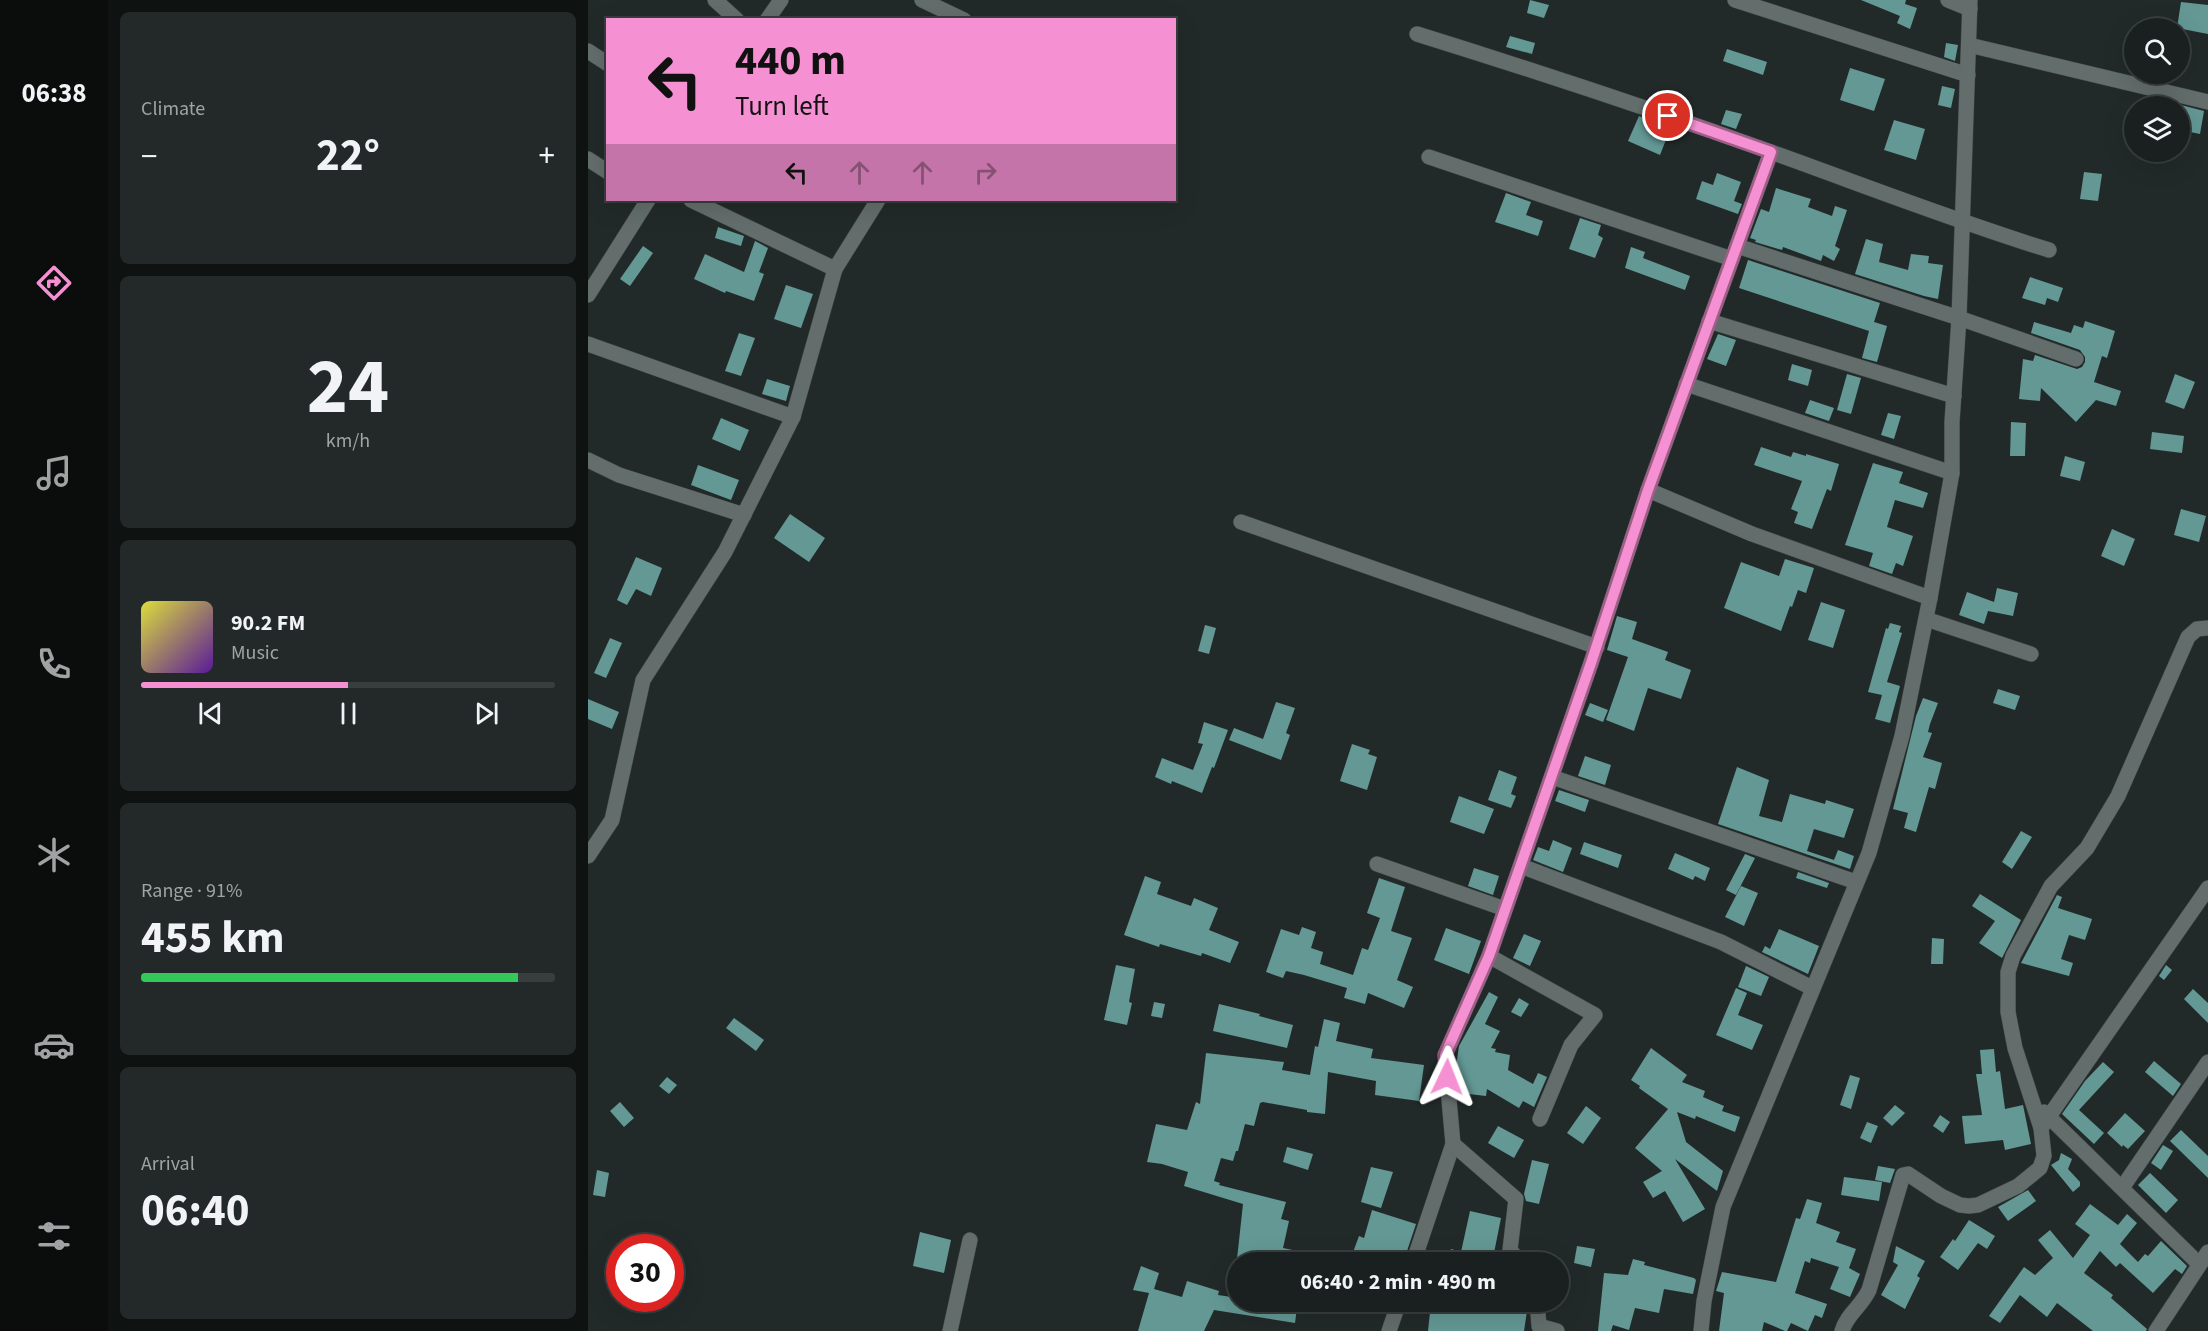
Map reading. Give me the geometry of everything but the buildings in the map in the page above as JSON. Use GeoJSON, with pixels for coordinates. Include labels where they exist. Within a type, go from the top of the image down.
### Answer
{"type":"FeatureCollection","features":[{"type":"Feature","properties":{"kind":"street"},"geometry":{"type":"LineString","coordinates":[[715,0],[735,18]]}},
{"type":"Feature","properties":{"kind":"street"},"geometry":{"type":"LineString","coordinates":[[771,18],[781,0]]}},
{"type":"Feature","properties":{"kind":"street"},"geometry":{"type":"LineString","coordinates":[[922,0],[960,18]]}},
{"type":"Feature","properties":{"kind":"street"},"geometry":{"type":"LineString","coordinates":[[1735,0],[1968,75]]}},
{"type":"Feature","properties":{"kind":"street"},"geometry":{"type":"LineString","coordinates":[[1701,1331],[1704,1301],[1723,1207],[1869,853],[1902,736],[1930,598],[1952,473],[1969,45],[1970,4],[1948,0]]}},
{"type":"Feature","properties":{"kind":"street"},"geometry":{"type":"LineString","coordinates":[[1417,34],[1564,80],[1771,152],[1962,223],[2049,250]]}},
{"type":"Feature","properties":{"kind":"street"},"geometry":{"type":"LineString","coordinates":[[1969,45],[2208,102]]}},
{"type":"Feature","properties":{"kind":"street"},"geometry":{"type":"LineString","coordinates":[[588,51],[606,63]]}},
{"type":"Feature","properties":{"kind":"street"},"geometry":{"type":"LineString","coordinates":[[1417,1252],[1454,1144],[1445,1055],[1489,956],[1597,646],[1648,490],[1771,152]]}},
{"type":"Feature","properties":{"kind":"street"},"geometry":{"type":"LineString","coordinates":[[1429,157],[1735,253],[1959,318],[2076,358]]}},
{"type":"Feature","properties":{"kind":"street"},"geometry":{"type":"LineString","coordinates":[[588,159],[606,171]]}},
{"type":"Feature","properties":{"kind":"street"},"geometry":{"type":"LineString","coordinates":[[588,295],[647,201]]}},
{"type":"Feature","properties":{"kind":"street"},"geometry":{"type":"LineString","coordinates":[[693,201],[835,269]]}},
{"type":"Feature","properties":{"kind":"street"},"geometry":{"type":"LineString","coordinates":[[588,856],[612,820],[643,680],[725,552],[793,417],[835,269],[877,201]]}},
{"type":"Feature","properties":{"kind":"street"},"geometry":{"type":"LineString","coordinates":[[1709,321],[1954,396]]}},
{"type":"Feature","properties":{"kind":"street"},"geometry":{"type":"LineString","coordinates":[[588,344],[793,417]]}},
{"type":"Feature","properties":{"kind":"street"},"geometry":{"type":"LineString","coordinates":[[1686,384],[1952,473]]}},
{"type":"Feature","properties":{"kind":"street"},"geometry":{"type":"LineString","coordinates":[[588,460],[619,475],[744,515]]}},
{"type":"Feature","properties":{"kind":"street"},"geometry":{"type":"LineString","coordinates":[[1648,490],[1752,534],[1930,598]]}},
{"type":"Feature","properties":{"kind":"street"},"geometry":{"type":"LineString","coordinates":[[1241,522],[1597,646]]}},
{"type":"Feature","properties":{"kind":"street"},"geometry":{"type":"LineString","coordinates":[[1926,619],[2031,654]]}},
{"type":"Feature","properties":{"kind":"street"},"geometry":{"type":"LineString","coordinates":[[2156,1331],[2204,1258],[2046,1122],[2032,1102],[2014,1048],[2008,1012],[2008,972],[2013,956],[2051,886],[2087,848],[2118,796],[2188,637],[2197,629],[2208,628]]}},
{"type":"Feature","properties":{"kind":"street"},"geometry":{"type":"LineString","coordinates":[[1552,777],[1856,882]]}},
{"type":"Feature","properties":{"kind":"street"},"geometry":{"type":"LineString","coordinates":[[1377,864],[1505,909]]}},
{"type":"Feature","properties":{"kind":"street"},"geometry":{"type":"LineString","coordinates":[[1521,866],[1721,942],[1812,987]]}},
{"type":"Feature","properties":{"kind":"street"},"geometry":{"type":"LineString","coordinates":[[1842,1331],[1850,1315],[1863,1303],[1869,1290],[1903,1175],[1908,1174],[1941,1196],[1960,1205],[1978,1205],[2018,1186],[2040,1168],[2044,1156],[2046,1122],[2208,888]]}},
{"type":"Feature","properties":{"kind":"street"},"geometry":{"type":"LineString","coordinates":[[1489,956],[1595,1015],[1571,1045],[1540,1119]]}},
{"type":"Feature","properties":{"kind":"street"},"geometry":{"type":"LineString","coordinates":[[2122,1188],[2208,1062]]}},
{"type":"Feature","properties":{"kind":"street"},"geometry":{"type":"LineString","coordinates":[[1454,1144],[1515,1199],[1510,1250],[1512,1252]]}},
{"type":"Feature","properties":{"kind":"street"},"geometry":{"type":"LineString","coordinates":[[950,1331],[970,1240]]}},
{"type":"Feature","properties":{"kind":"street"},"geometry":{"type":"LineString","coordinates":[[1389,1331],[1396,1312]]}},
{"type":"Feature","properties":{"kind":"street"},"geometry":{"type":"LineString","coordinates":[[1538,1312],[1539,1326],[1557,1331]]}},
{"type":"Feature","properties":{"kind":"route"},"geometry":{"type":"LineString","coordinates":[[1447,1077],[1445,1055],[1489,956],[1591,663],[1648,490],[1771,152],[1668,116]]}}]}
